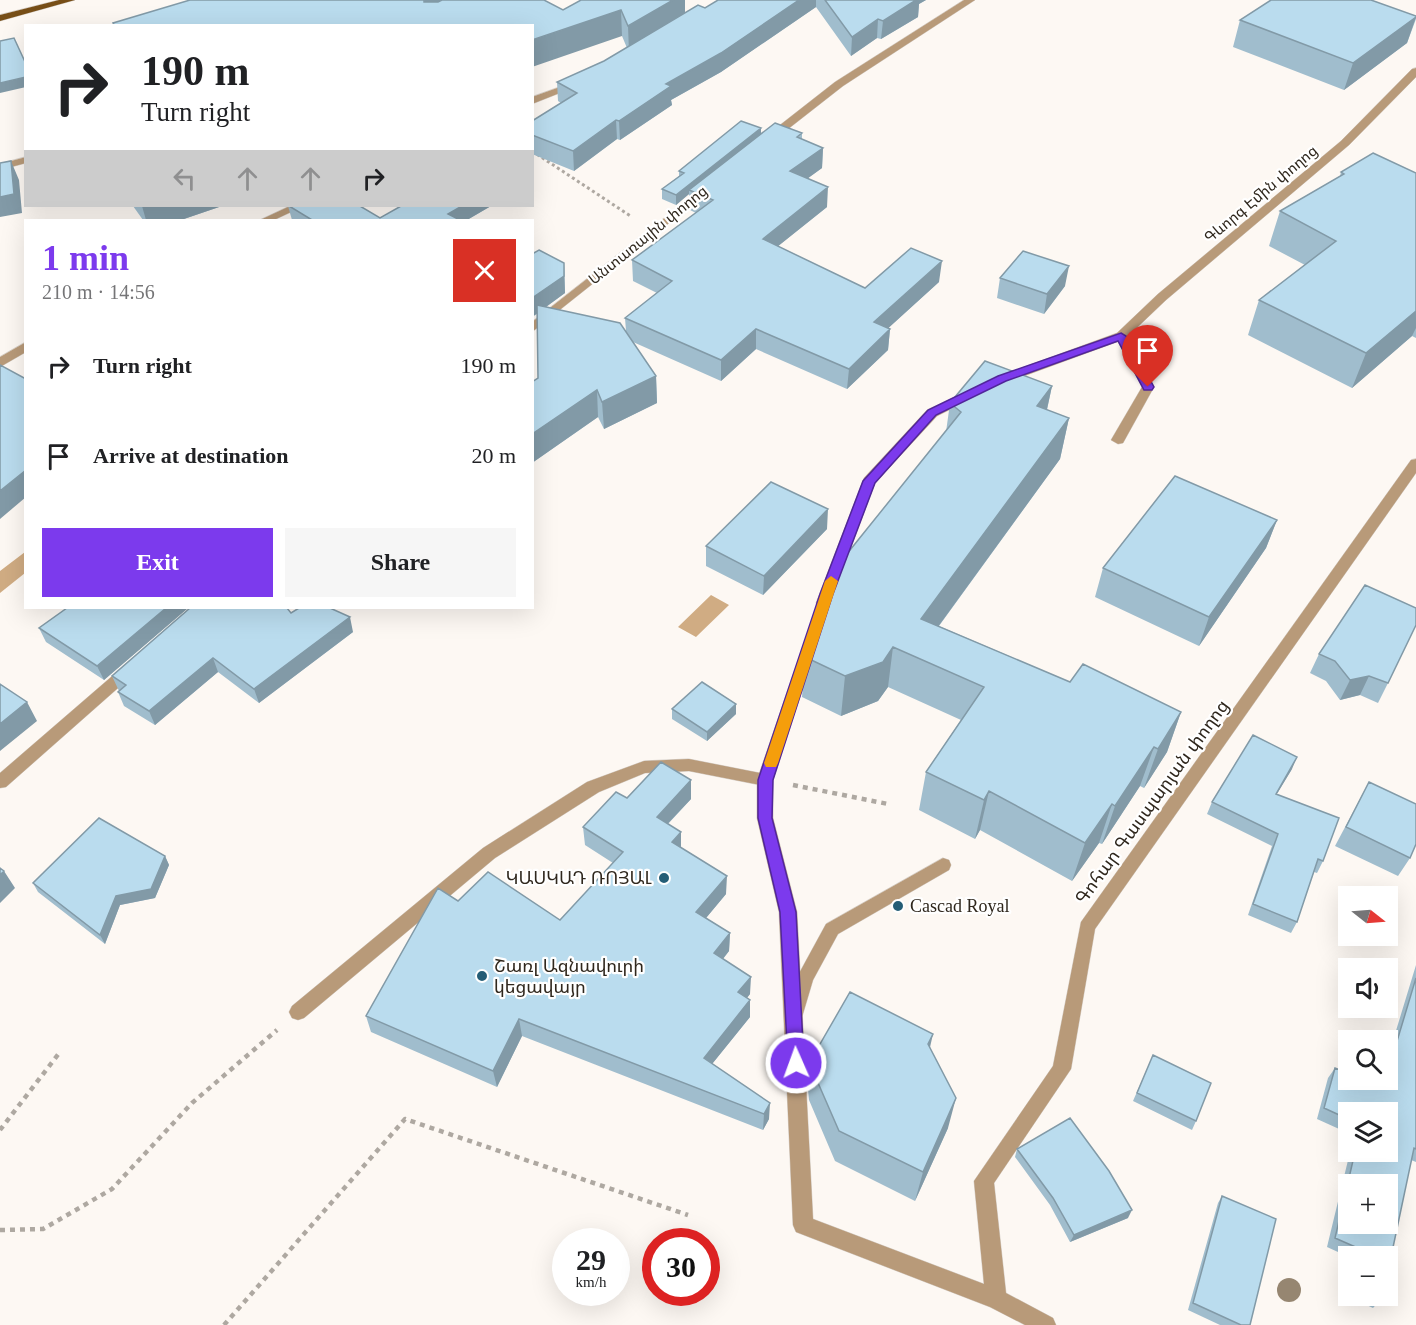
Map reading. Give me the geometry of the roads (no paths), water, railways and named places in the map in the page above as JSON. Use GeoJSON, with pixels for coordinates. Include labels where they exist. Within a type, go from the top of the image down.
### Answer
{"type":"FeatureCollection","features":[{"type":"Feature","properties":{"kind":"main road"},"geometry":{"type":"LineString","coordinates":[[0,18],[70,0]]}},
{"type":"Feature","properties":{"kind":"street"},"geometry":{"type":"LineString","coordinates":[[764,143],[839,84],[970,0]]}},
{"type":"Feature","properties":{"kind":"street","name":"Գևորգ Էմին փողոց"},"geometry":{"type":"LineString","coordinates":[[1121,336],[1162,297],[1345,143],[1416,71]]}},
{"type":"Feature","properties":{"kind":"street"},"geometry":{"type":"LineString","coordinates":[[534,100],[581,83]]}},
{"type":"Feature","properties":{"kind":"street"},"geometry":{"type":"LineString","coordinates":[[0,167],[24,161]]}},
{"type":"Feature","properties":{"kind":"street","name":"Անտառային փողոց"},"geometry":{"type":"LineString","coordinates":[[534,326],[717,179]]}},
{"type":"Feature","properties":{"kind":"street"},"geometry":{"type":"LineString","coordinates":[[268,219],[296,207]]}},
{"type":"Feature","properties":{"kind":"street"},"geometry":{"type":"LineString","coordinates":[[1046,1325],[996,1299],[803,1225],[788,912],[765,818],[765,780],[817,622],[869,481],[932,413],[1002,378],[1121,336],[1148,387],[1118,440]]}},
{"type":"Feature","properties":{"kind":"street"},"geometry":{"type":"LineString","coordinates":[[0,363],[24,347]]}},
{"type":"Feature","properties":{"kind":"street","name":"Գոհար Գասպարյան փողոց"},"geometry":{"type":"LineString","coordinates":[[996,1299],[984,1181],[1062,1069],[1087,927],[1416,463]]}},
{"type":"Feature","properties":{"kind":"street"},"geometry":{"type":"LineString","coordinates":[[0,782],[140,661]]}},
{"type":"Feature","properties":{"kind":"street"},"geometry":{"type":"LineString","coordinates":[[298,1012],[489,853],[593,787],[644,767],[689,765],[765,780]]}},
{"type":"Feature","properties":{"kind":"street"},"geometry":{"type":"LineString","coordinates":[[794,1017],[806,979],[831,929],[943,865]]}},
{"type":"Feature","properties":{"kind":"place","name":"ԿԱՍԿԱԴ ՌՈՅԱԼ"},"geometry":{"type":"Point","coordinates":[664,878]}},
{"type":"Feature","properties":{"kind":"place","name":"Cascad Royal"},"geometry":{"type":"Point","coordinates":[898,906]}},
{"type":"Feature","properties":{"kind":"place","name":"Շառլ Ազնավուրի կեցավայր"},"geometry":{"type":"Point","coordinates":[482,976]}}]}
